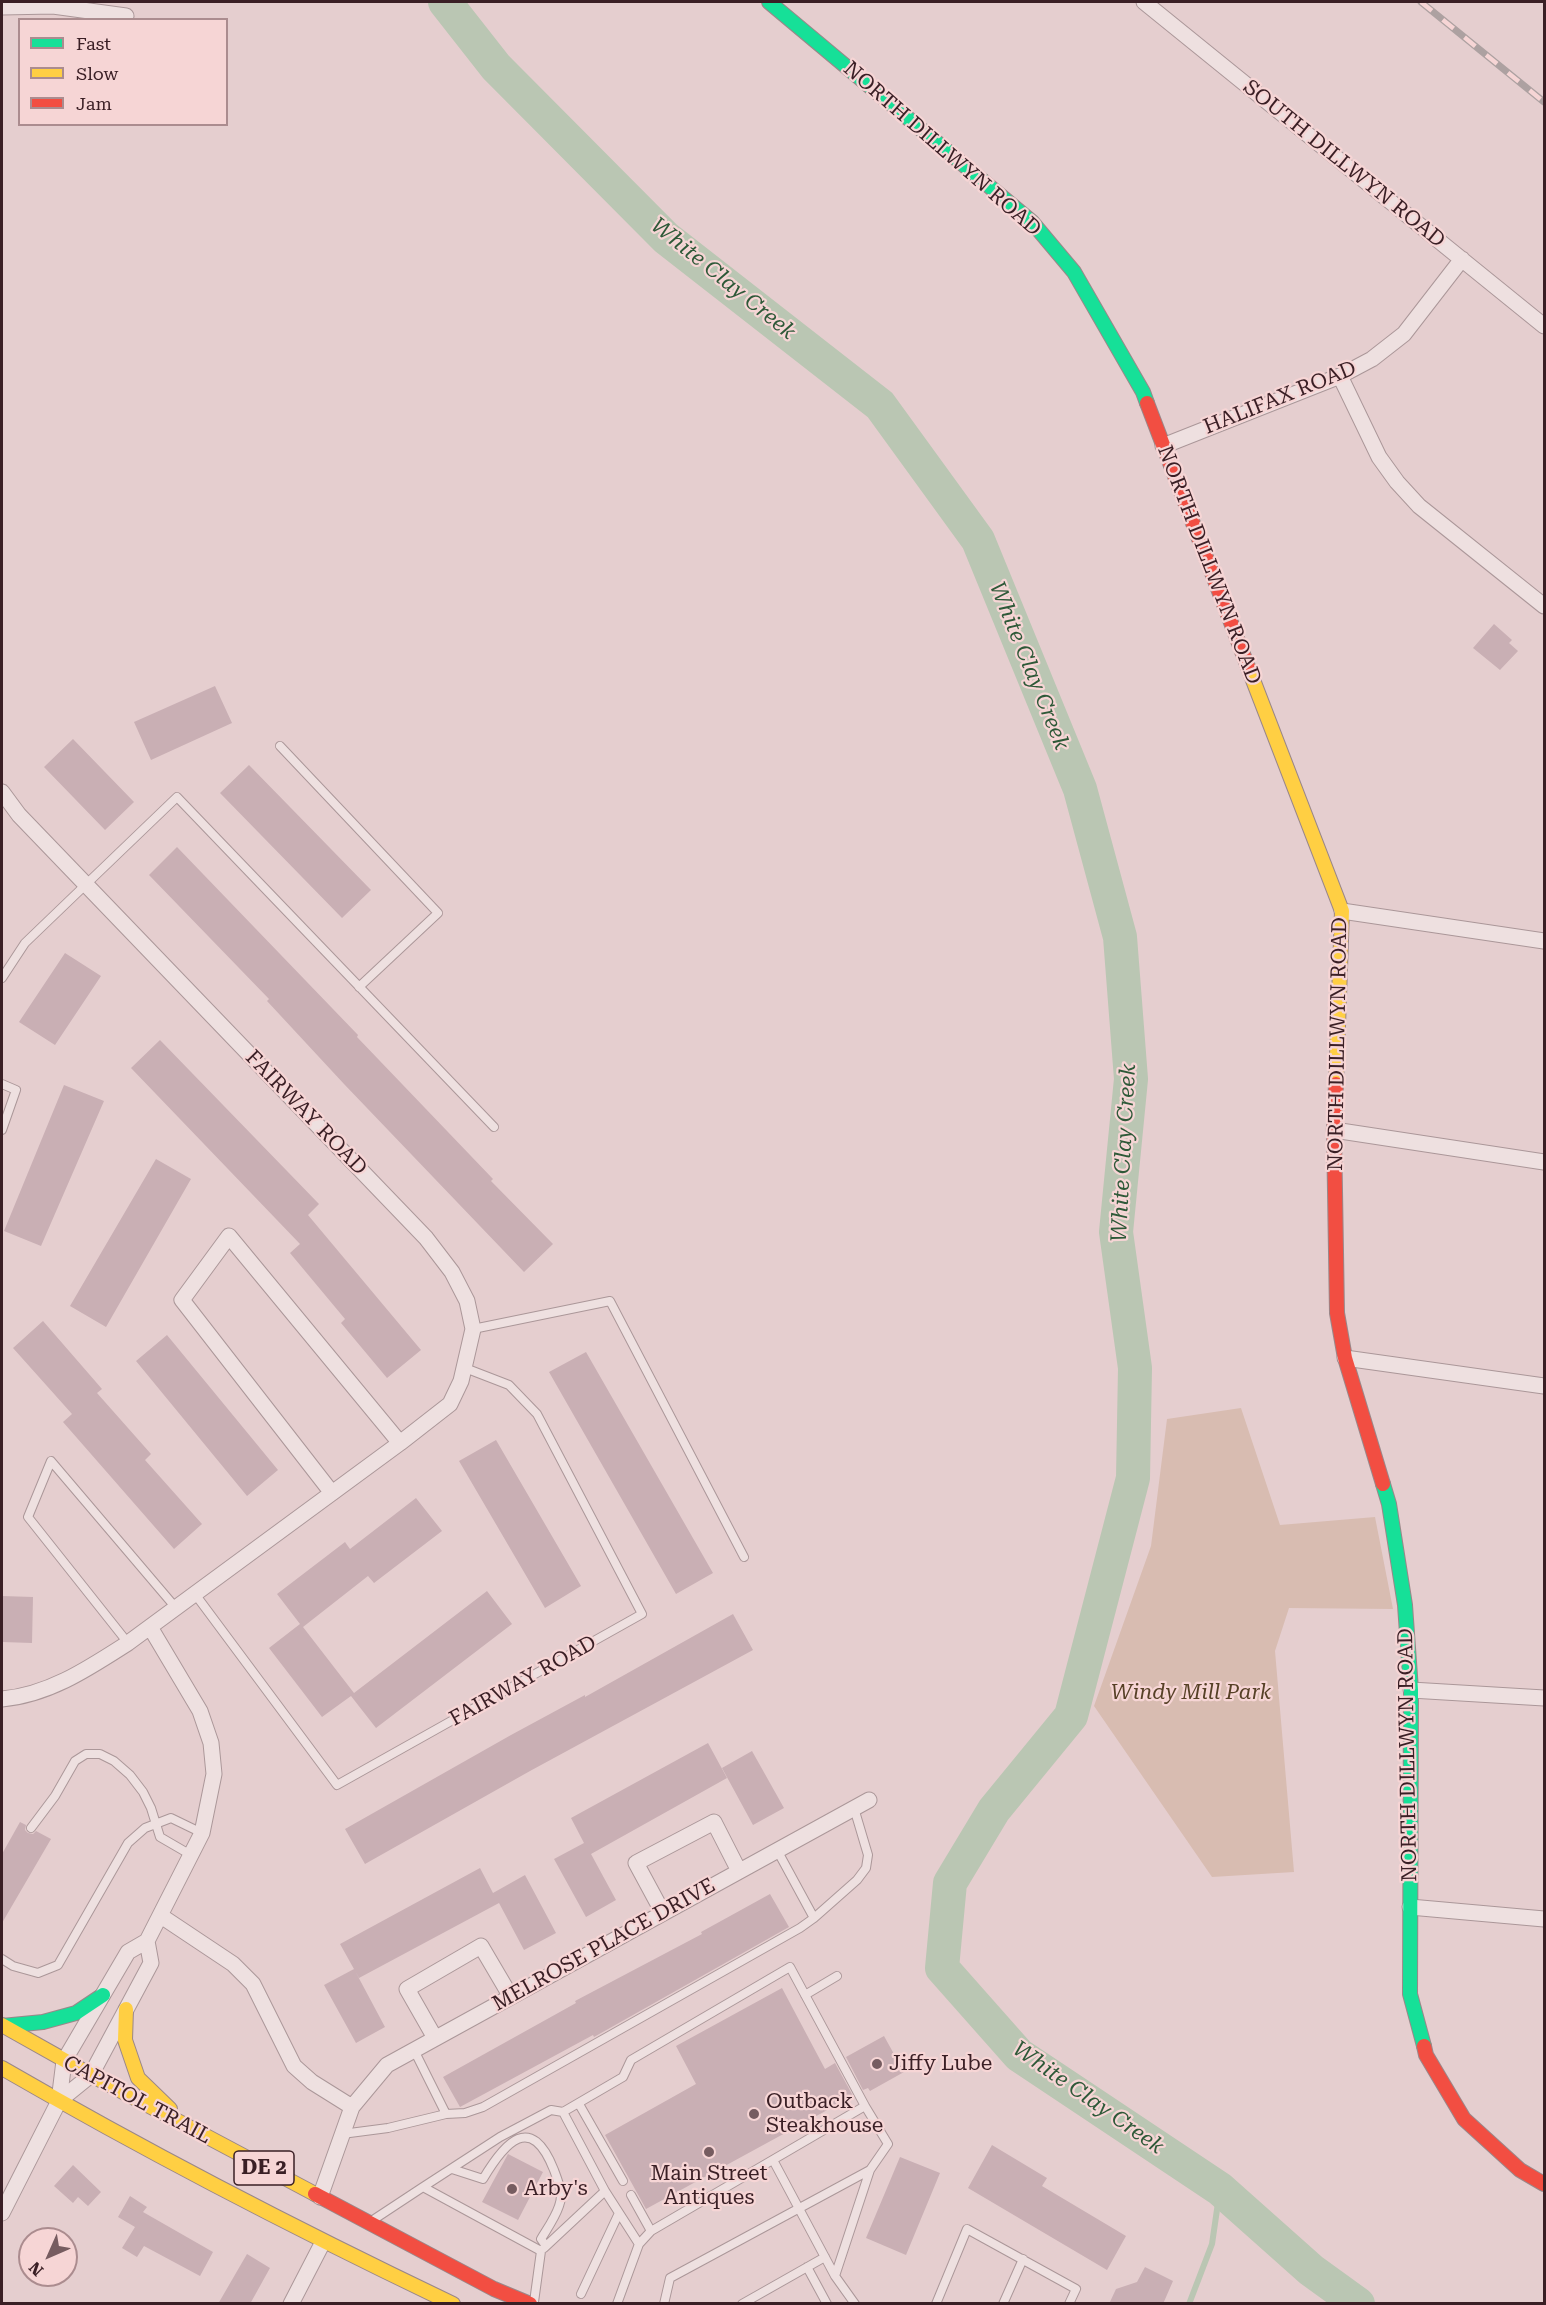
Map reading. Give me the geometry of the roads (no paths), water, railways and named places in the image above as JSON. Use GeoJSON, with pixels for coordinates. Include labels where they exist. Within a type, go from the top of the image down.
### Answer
{"type":"FeatureCollection","features":[{"type":"Feature","properties":{"kind":"street","name":"NORTH DILLWYN ROAD"},"geometry":{"type":"LineString","coordinates":[[769,2],[1032,222],[1074,272],[1143,393],[1342,910],[1334,1130],[1337,1313],[1346,1358],[1389,1504],[1405,1605],[1411,1690],[1410,1994],[1426,2055],[1464,2119],[1520,2170],[1545,2184]]}},
{"type":"Feature","properties":{"kind":"street","name":"SOUTH DILLWYN ROAD"},"geometry":{"type":"LineString","coordinates":[[1144,2],[1545,326]]}},
{"type":"Feature","properties":{"kind":"street"},"geometry":{"type":"LineString","coordinates":[[2,7],[53,6],[126,16]]}},
{"type":"Feature","properties":{"kind":"street","name":"HALIFAX ROAD"},"geometry":{"type":"LineString","coordinates":[[1163,446],[1340,376],[1372,359],[1398,339],[1462,259]]}},
{"type":"Feature","properties":{"kind":"street"},"geometry":{"type":"LineString","coordinates":[[1340,376],[1378,457],[1397,482],[1419,506],[1545,606]]}},
{"type":"Feature","properties":{"kind":"street","name":"FAIRWAY ROAD"},"geometry":{"type":"LineString","coordinates":[[2,792],[19,815],[85,885],[426,1238],[452,1272],[467,1301],[473,1329],[465,1368],[450,1404],[128,1643],[86,1670],[49,1688],[2,1699]]}},
{"type":"Feature","properties":{"kind":"street"},"geometry":{"type":"LineString","coordinates":[[1342,910],[1545,941]]}},
{"type":"Feature","properties":{"kind":"street"},"geometry":{"type":"LineString","coordinates":[[1334,1130],[1545,1162]]}},
{"type":"Feature","properties":{"kind":"street"},"geometry":{"type":"LineString","coordinates":[[332,1493],[182,1300],[230,1236],[400,1443]]}},
{"type":"Feature","properties":{"kind":"street"},"geometry":{"type":"LineString","coordinates":[[1346,1358],[1545,1386]]}},
{"type":"Feature","properties":{"kind":"street"},"geometry":{"type":"LineString","coordinates":[[2,2213],[59,2102],[64,2061],[128,1952],[147,1941],[202,1833],[214,1774],[211,1743],[200,1710],[150,1627]]}},
{"type":"Feature","properties":{"kind":"street"},"geometry":{"type":"LineString","coordinates":[[1411,1690],[1545,1698]]}},
{"type":"Feature","properties":{"kind":"street","name":"MELROSE PLACE DRIVE"},"geometry":{"type":"LineString","coordinates":[[320,2197],[351,2107],[387,2065],[868,1800]]}},
{"type":"Feature","properties":{"kind":"street"},"geometry":{"type":"LineString","coordinates":[[663,1913],[636,1863],[714,1822],[739,1871]]}},
{"type":"Feature","properties":{"kind":"street"},"geometry":{"type":"LineString","coordinates":[[1410,1907],[1545,1919]]}},
{"type":"Feature","properties":{"kind":"street"},"geometry":{"type":"LineString","coordinates":[[161,1916],[233,1964],[253,1984],[294,2066],[312,2082],[351,2107]]}},
{"type":"Feature","properties":{"kind":"street"},"geometry":{"type":"LineString","coordinates":[[59,2102],[91,2075],[151,1963],[147,1941]]}},
{"type":"Feature","properties":{"kind":"street"},"geometry":{"type":"LineString","coordinates":[[435,2038],[407,1989],[481,1946],[511,1997]]}},
{"type":"Feature","properties":{"kind":"street"},"geometry":{"type":"LineString","coordinates":[[2,2026],[43,2022],[76,2013],[103,1995]]}},
{"type":"Feature","properties":{"kind":"street"},"geometry":{"type":"LineString","coordinates":[[126,2009],[125,2040],[138,2078],[188,2127]]}},
{"type":"Feature","properties":{"kind":"street","name":"CAPITOL TRAIL"},"geometry":{"type":"LineString","coordinates":[[2,2026],[494,2289],[532,2304]]}},
{"type":"Feature","properties":{"kind":"street","name":"CAPITOL TRAIL"},"geometry":{"type":"LineString","coordinates":[[2,2068],[59,2102],[323,2242],[453,2304]]}},
{"type":"Feature","properties":{"kind":"street"},"geometry":{"type":"LineString","coordinates":[[291,2304],[323,2242]]}},
{"type":"Feature","properties":{"kind":"lane"},"geometry":{"type":"LineString","coordinates":[[280,746],[438,913],[359,987]]}},
{"type":"Feature","properties":{"kind":"lane"},"geometry":{"type":"LineString","coordinates":[[2,978],[25,943],[177,797],[494,1127]]}},
{"type":"Feature","properties":{"kind":"lane"},"geometry":{"type":"LineString","coordinates":[[2,1084],[16,1090],[2,1130]]}},
{"type":"Feature","properties":{"kind":"lane"},"geometry":{"type":"LineString","coordinates":[[473,1329],[610,1301],[744,1557]]}},
{"type":"Feature","properties":{"kind":"lane","name":"FAIRWAY ROAD"},"geometry":{"type":"LineString","coordinates":[[195,1594],[337,1785],[642,1614],[537,1414],[508,1385],[465,1368]]}},
{"type":"Feature","properties":{"kind":"lane"},"geometry":{"type":"LineString","coordinates":[[128,1643],[28,1517],[51,1461],[176,1608]]}},
{"type":"Feature","properties":{"kind":"lane"},"geometry":{"type":"LineString","coordinates":[[32,1828],[55,1796],[75,1761],[86,1754],[100,1754],[114,1761],[130,1774],[151,1808],[160,1837],[192,1855]]}},
{"type":"Feature","properties":{"kind":"lane"},"geometry":{"type":"LineString","coordinates":[[342,2134],[388,2128],[446,2114],[465,2113],[483,2107],[800,1928],[857,1880],[866,1868],[868,1855],[854,1808]]}},
{"type":"Feature","properties":{"kind":"lane"},"geometry":{"type":"LineString","coordinates":[[2,1959],[13,1966],[38,1973],[58,1965],[128,1843],[145,1828],[171,1818],[202,1833]]}},
{"type":"Feature","properties":{"kind":"lane"},"geometry":{"type":"LineString","coordinates":[[777,1850],[814,1918]]}},
{"type":"Feature","properties":{"kind":"lane"},"geometry":{"type":"LineString","coordinates":[[369,2223],[500,2137],[551,2110],[563,2112],[579,2104],[623,2077],[631,2060],[790,1967],[888,2144],[870,2170],[835,2276]]}},
{"type":"Feature","properties":{"kind":"lane"},"geometry":{"type":"LineString","coordinates":[[805,1995],[837,1976]]}},
{"type":"Feature","properties":{"kind":"lane"},"geometry":{"type":"LineString","coordinates":[[414,2050],[446,2114]]}},
{"type":"Feature","properties":{"kind":"lane"},"geometry":{"type":"LineString","coordinates":[[579,2104],[623,2181]]}},
{"type":"Feature","properties":{"kind":"lane"},"geometry":{"type":"LineString","coordinates":[[617,2304],[639,2244],[651,2230],[865,2106]]}},
{"type":"Feature","properties":{"kind":"lane"},"geometry":{"type":"LineString","coordinates":[[563,2112],[605,2191],[639,2244]]}},
{"type":"Feature","properties":{"kind":"lane"},"geometry":{"type":"LineString","coordinates":[[452,2169],[483,2179],[499,2152],[520,2138],[528,2137],[537,2141],[547,2154],[558,2181],[561,2195],[560,2206],[541,2239],[544,2249],[532,2304]]}},
{"type":"Feature","properties":{"kind":"lane"},"geometry":{"type":"LineString","coordinates":[[773,2160],[835,2276],[855,2304]]}},
{"type":"Feature","properties":{"kind":"lane"},"geometry":{"type":"LineString","coordinates":[[664,2304],[670,2278],[870,2170]]}},
{"type":"Feature","properties":{"kind":"lane"},"geometry":{"type":"LineString","coordinates":[[423,2187],[544,2249]]}},
{"type":"Feature","properties":{"kind":"lane"},"geometry":{"type":"LineString","coordinates":[[544,2249],[605,2191]]}},
{"type":"Feature","properties":{"kind":"lane"},"geometry":{"type":"LineString","coordinates":[[631,2195],[651,2230]]}},
{"type":"Feature","properties":{"kind":"lane"},"geometry":{"type":"LineString","coordinates":[[581,2294],[619,2213]]}},
{"type":"Feature","properties":{"kind":"lane"},"geometry":{"type":"LineString","coordinates":[[936,2304],[967,2229],[1076,2289],[1069,2304]]}},
{"type":"Feature","properties":{"kind":"lane"},"geometry":{"type":"LineString","coordinates":[[742,2304],[825,2257]]}},
{"type":"Feature","properties":{"kind":"lane"},"geometry":{"type":"LineString","coordinates":[[1003,2304],[1023,2259]]}},
{"type":"Feature","properties":{"kind":"lane"},"geometry":{"type":"LineString","coordinates":[[807,2267],[827,2304]]}},
{"type":"Feature","properties":{"kind":"waterway","name":"White Clay Creek"},"geometry":{"type":"LineString","coordinates":[[445,2],[496,67],[666,238],[880,405],[978,540],[1080,789],[1120,937],[1131,1079],[1116,1232],[1135,1368],[1133,1478],[1071,1716],[994,1810],[950,1883],[942,1968],[1019,2055],[1220,2189],[1311,2270],[1358,2304]]}},
{"type":"Feature","properties":{"kind":"waterway"},"geometry":{"type":"LineString","coordinates":[[1189,2304],[1212,2244],[1220,2189]]}},
{"type":"Feature","properties":{"kind":"railway"},"geometry":{"type":"LineString","coordinates":[[1421,2],[1544,102]]}},
{"type":"Feature","properties":{"kind":"place","name":"Jiffy Lube"},"geometry":{"type":"Point","coordinates":[877,2064]}},
{"type":"Feature","properties":{"kind":"place","name":"Outback Steakhouse"},"geometry":{"type":"Point","coordinates":[754,2114]}},
{"type":"Feature","properties":{"kind":"place","name":"Main Street Antiques"},"geometry":{"type":"Point","coordinates":[709,2152]}},
{"type":"Feature","properties":{"kind":"place","name":"Arby's"},"geometry":{"type":"Point","coordinates":[512,2189]}},
{"type":"Feature","properties":{"kind":"park label","name":"Windy Mill Park"},"geometry":{"type":"Point","coordinates":[1191,1693]}}]}
